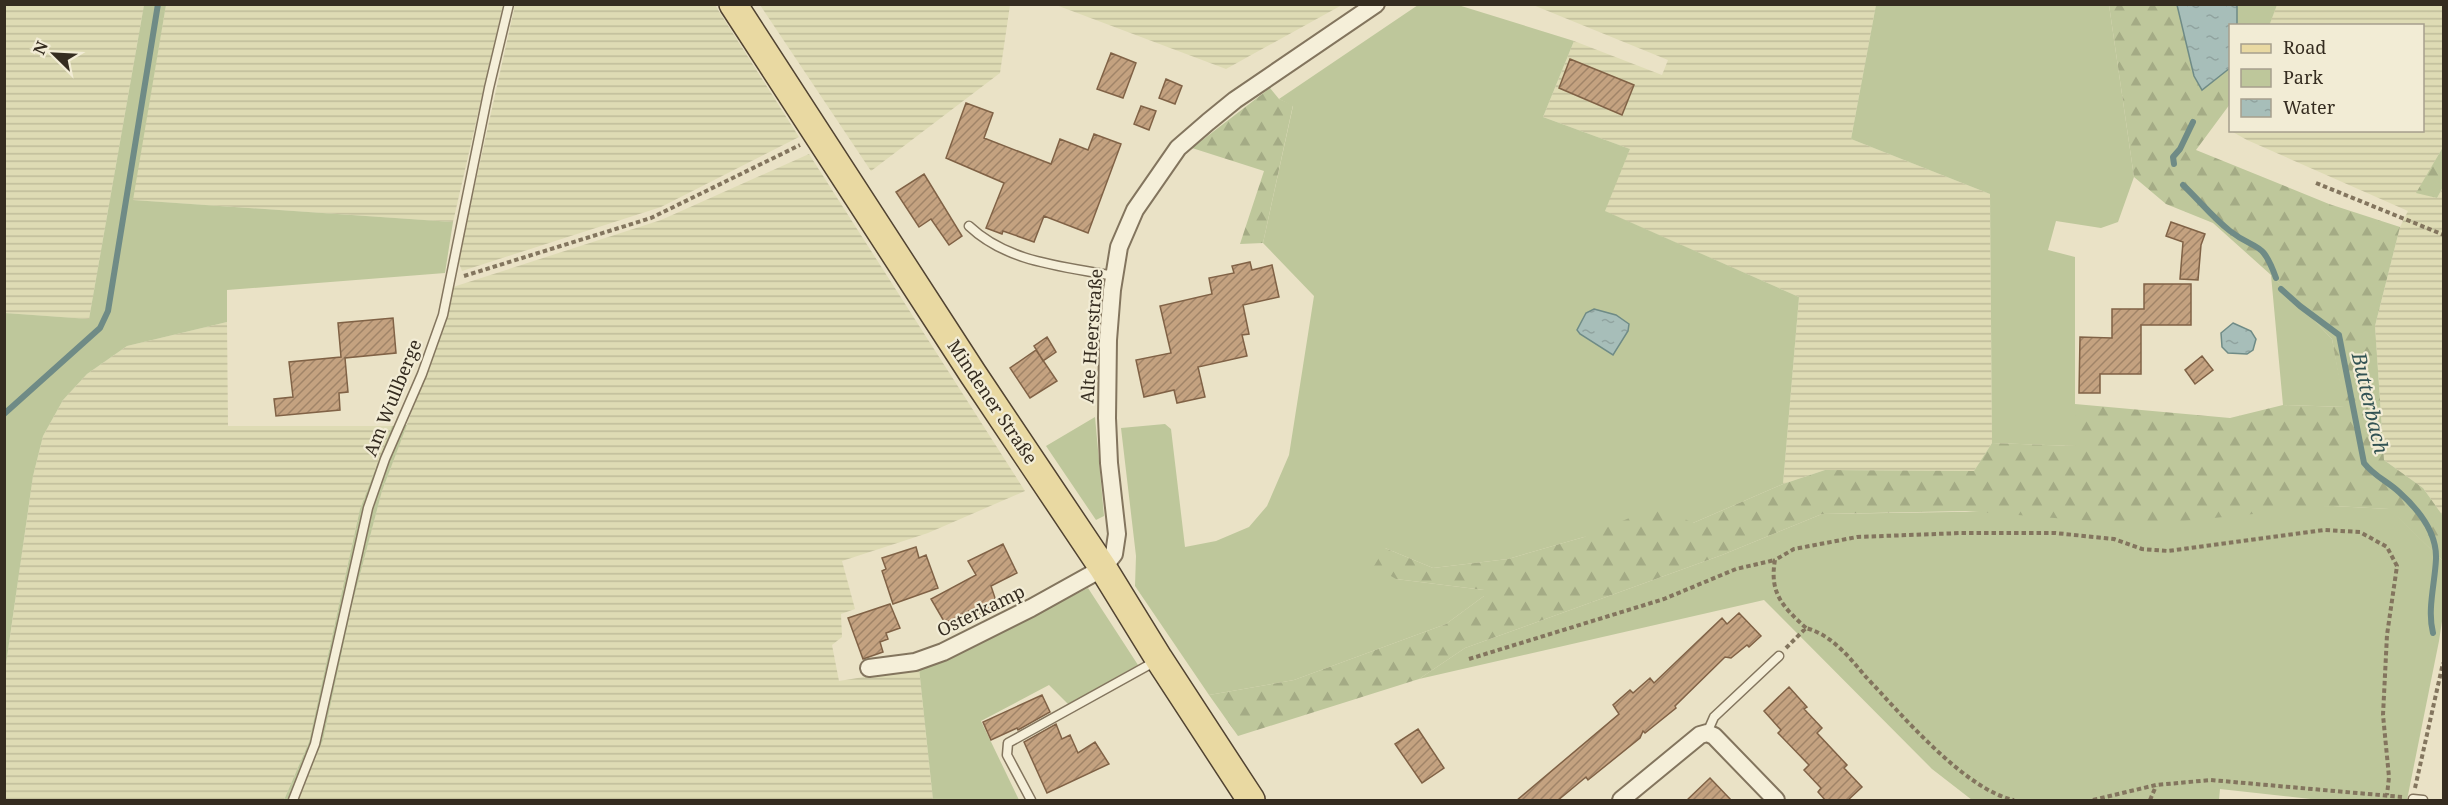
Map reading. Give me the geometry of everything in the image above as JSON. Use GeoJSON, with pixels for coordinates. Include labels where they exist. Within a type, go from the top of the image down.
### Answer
{"type":"FeatureCollection","features":[{"type":"Feature","properties":{"kind":"main road","name":"Mindener Straße"},"geometry":{"type":"LineString","coordinates":[[733,4],[973,374],[1103,568],[1251,801]]}},
{"type":"Feature","properties":{"kind":"street","name":"Alte Heerstraße"},"geometry":{"type":"LineString","coordinates":[[1103,568],[1114,554],[1117,534],[1107,418],[1108,340],[1119,247],[1135,210],[1178,148],[1236,100],[1376,4]]}},
{"type":"Feature","properties":{"kind":"street","name":"Osterkamp"},"geometry":{"type":"LineString","coordinates":[[869,668],[915,662],[943,652],[1031,608],[1103,568]]}},
{"type":"Feature","properties":{"kind":"street"},"geometry":{"type":"LineString","coordinates":[[1622,801],[1700,735],[1707,733],[1714,736],[1776,801]]}},
{"type":"Feature","properties":{"kind":"lane","name":"Am Wullberge"},"geometry":{"type":"LineString","coordinates":[[293,801],[315,744],[368,508],[385,459],[433,346],[443,315],[508,4]]}},
{"type":"Feature","properties":{"kind":"lane"},"geometry":{"type":"LineString","coordinates":[[969,226],[992,245],[1029,260],[1114,276]]}},
{"type":"Feature","properties":{"kind":"lane"},"geometry":{"type":"LineString","coordinates":[[1707,733],[1714,717],[1779,656]]}},
{"type":"Feature","properties":{"kind":"lane"},"geometry":{"type":"LineString","coordinates":[[1031,801],[1007,755],[1008,743],[1159,659]]}},
{"type":"Feature","properties":{"kind":"lane"},"geometry":{"type":"LineString","coordinates":[[2413,799],[2423,801]]}},
{"type":"Feature","properties":{"kind":"path"},"geometry":{"type":"LineString","coordinates":[[449,281],[651,218],[819,136]]}},
{"type":"Feature","properties":{"kind":"path"},"geometry":{"type":"LineString","coordinates":[[2316,183],[2444,235]]}},
{"type":"Feature","properties":{"kind":"path"},"geometry":{"type":"LineString","coordinates":[[1469,659],[1664,599],[1736,569],[1775,560],[1794,549],[1868,537],[1961,533],[2055,533],[2114,539],[2142,549],[2168,551],[2324,530],[2360,532],[2387,547],[2397,567],[2387,635],[2383,715],[2389,777],[2387,795]]}},
{"type":"Feature","properties":{"kind":"path"},"geometry":{"type":"LineString","coordinates":[[1775,560],[1772,578],[1778,596],[1792,615],[1806,628],[1818,632],[1838,646],[1930,743],[1970,778],[2004,798],[2014,801]]}},
{"type":"Feature","properties":{"kind":"path"},"geometry":{"type":"LineString","coordinates":[[1779,656],[1806,628]]}},
{"type":"Feature","properties":{"kind":"path"},"geometry":{"type":"LineString","coordinates":[[2093,801],[2156,785],[2211,780],[2413,799],[2443,663]]}},
{"type":"Feature","properties":{"kind":"path"},"geometry":{"type":"LineString","coordinates":[[2150,801],[2156,785]]}},
{"type":"Feature","properties":{"kind":"shaded area"},"geometry":{"type":"Polygon","coordinates":[[[4,5],[144,5],[89,319],[5,313],[4,5]]]}},
{"type":"Feature","properties":{"kind":"shaded area"},"geometry":{"type":"Polygon","coordinates":[[[166,5],[503,5],[453,222],[132,200],[166,5]]]}},
{"type":"Feature","properties":{"kind":"shaded area"},"geometry":{"type":"Polygon","coordinates":[[[515,5],[715,5],[799,137],[661,207],[462,271],[458,261],[515,5]]]}},
{"type":"Feature","properties":{"kind":"shaded area"},"geometry":{"type":"Polygon","coordinates":[[[760,5],[1010,5],[1000,73],[871,171],[760,5]]]}},
{"type":"Feature","properties":{"kind":"shaded area"},"geometry":{"type":"Polygon","coordinates":[[[1056,5],[1342,5],[1226,69],[1056,5]]]}},
{"type":"Feature","properties":{"kind":"shaded area"},"geometry":{"type":"Polygon","coordinates":[[[1533,5],[1876,5],[1851,139],[1990,194],[1992,443],[1974,471],[1825,470],[1783,484],[1799,297],[1604,211],[1630,149],[1543,117],[1574,41],[1662,75],[1668,60],[1533,5]]]}},
{"type":"Feature","properties":{"kind":"shaded area"},"geometry":{"type":"Polygon","coordinates":[[[2277,5],[2443,5],[2443,147],[2417,192],[2437,198],[2443,187],[2443,516],[2423,488],[2384,460],[2375,326],[2400,227],[2408,211],[2233,132],[2424,132],[2424,24],[2269,24],[2277,5]]]}},
{"type":"Feature","properties":{"kind":"shaded area"},"geometry":{"type":"Polygon","coordinates":[[[809,154],[1025,491],[928,533],[842,561],[855,609],[841,614],[842,637],[832,645],[839,681],[919,668],[933,800],[297,800],[323,740],[352,605],[382,491],[441,333],[453,287],[661,220],[809,154]]]}},
{"type":"Feature","properties":{"kind":"shaded area"},"geometry":{"type":"Polygon","coordinates":[[[227,322],[228,426],[392,426],[360,509],[309,742],[284,800],[5,800],[5,671],[33,476],[43,436],[63,400],[87,374],[127,346],[227,322]]]}},
{"type":"Feature","properties":{"kind":"green space"},"geometry":{"type":"Polygon","coordinates":[[[144,5],[166,5],[133,200],[453,222],[445,273],[227,290],[227,322],[127,346],[87,374],[63,400],[43,436],[33,476],[5,671],[5,313],[89,319],[144,5]]]}},
{"type":"Feature","properties":{"kind":"green space"},"geometry":{"type":"Polygon","coordinates":[[[1418,5],[1458,5],[1574,41],[1543,117],[1630,149],[1605,211],[1799,297],[1783,484],[1693,523],[1584,537],[1508,559],[1433,568],[1385,548],[1396,579],[1484,590],[1484,596],[1446,624],[1294,680],[1209,695],[1135,586],[1136,556],[1121,428],[1165,424],[1171,429],[1185,547],[1216,541],[1249,527],[1267,506],[1289,455],[1314,296],[1263,243],[1293,106],[1279,99],[1418,5]]]}},
{"type":"Feature","properties":{"kind":"green space"},"geometry":{"type":"Polygon","coordinates":[[[1876,5],[2109,5],[2134,177],[2118,222],[2101,228],[2056,221],[2048,250],[2075,257],[2075,446],[1992,443],[1990,194],[1851,139],[1876,5]]]}},
{"type":"Feature","properties":{"kind":"green space"},"geometry":{"type":"Polygon","coordinates":[[[2109,5],[2177,5],[2194,76],[2202,90],[2229,69],[2229,105],[2196,150],[2329,204],[2400,227],[2375,326],[2384,460],[2423,488],[2443,516],[2443,561],[2389,509],[2333,506],[2144,525],[1966,511],[1822,514],[1722,555],[1465,648],[1419,679],[1238,736],[1209,695],[1294,680],[1446,624],[1484,596],[1484,590],[1396,579],[1374,566],[1385,548],[1433,568],[1508,559],[1584,537],[1658,506],[1693,523],[1783,484],[1825,470],[1974,471],[1992,443],[2075,446],[2075,404],[2230,418],[2283,405],[2344,407],[2332,339],[2271,275],[2213,223],[2166,204],[2134,177],[2109,5]]]}},
{"type":"Feature","properties":{"kind":"green space"},"geometry":{"type":"Polygon","coordinates":[[[2237,5],[2277,5],[2270,24],[2237,24],[2237,5]]]}},
{"type":"Feature","properties":{"kind":"green space"},"geometry":{"type":"Polygon","coordinates":[[[1270,88],[1279,99],[1293,105],[1263,243],[1240,244],[1264,171],[1192,148],[1270,88]]]}},
{"type":"Feature","properties":{"kind":"green space"},"geometry":{"type":"Polygon","coordinates":[[[2443,147],[2443,187],[2437,198],[2416,193],[2443,147]]]}},
{"type":"Feature","properties":{"kind":"green space"},"geometry":{"type":"Polygon","coordinates":[[[2271,275],[2332,339],[2345,407],[2283,405],[2271,275]]]}},
{"type":"Feature","properties":{"kind":"green space"},"geometry":{"type":"Polygon","coordinates":[[[1095,417],[1104,516],[1096,520],[1046,446],[1095,417]]]}},
{"type":"Feature","properties":{"kind":"green space"},"geometry":{"type":"Polygon","coordinates":[[[407,425],[382,491],[352,605],[323,740],[297,800],[284,800],[309,742],[360,509],[392,426],[407,425]]]}},
{"type":"Feature","properties":{"kind":"green space"},"geometry":{"type":"Polygon","coordinates":[[[2333,506],[2390,509],[2443,561],[2444,608],[2407,800],[2320,800],[2220,789],[2219,800],[1972,800],[1932,769],[1764,600],[1419,679],[1465,648],[1722,555],[1822,514],[2333,506]]]}},
{"type":"Feature","properties":{"kind":"green space"},"geometry":{"type":"Polygon","coordinates":[[[1088,588],[1138,665],[1068,704],[1049,685],[981,721],[1019,800],[933,800],[919,668],[960,653],[1088,588]]]}},
{"type":"Feature","properties":{"kind":"water"},"geometry":{"type":"Polygon","coordinates":[[[2177,5],[2237,5],[2237,24],[2229,24],[2229,69],[2202,90],[2194,76],[2177,5]]]}},
{"type":"Feature","properties":{"kind":"water"},"geometry":{"type":"Polygon","coordinates":[[[1594,309],[1616,315],[1629,324],[1628,331],[1613,355],[1577,330],[1586,313],[1594,309]]]}},
{"type":"Feature","properties":{"kind":"water"},"geometry":{"type":"Polygon","coordinates":[[[2233,323],[2251,331],[2256,339],[2253,350],[2247,354],[2228,353],[2222,347],[2221,333],[2233,323]]]}},
{"type":"Feature","properties":{"kind":"building"},"geometry":{"type":"Polygon","coordinates":[[[1111,53],[1136,63],[1123,98],[1097,89],[1111,53]]]}},
{"type":"Feature","properties":{"kind":"building"},"geometry":{"type":"Polygon","coordinates":[[[1570,59],[1634,85],[1622,115],[1559,88],[1570,59]]]}},
{"type":"Feature","properties":{"kind":"building"},"geometry":{"type":"Polygon","coordinates":[[[1166,79],[1182,86],[1175,104],[1159,98],[1166,79]]]}},
{"type":"Feature","properties":{"kind":"building"},"geometry":{"type":"Polygon","coordinates":[[[966,103],[993,113],[984,138],[1051,164],[1060,139],[1088,150],[1094,134],[1121,144],[1088,233],[1044,216],[1034,242],[1003,231],[1002,234],[986,228],[1004,183],[946,158],[966,103]]]}},
{"type":"Feature","properties":{"kind":"building"},"geometry":{"type":"Polygon","coordinates":[[[1141,106],[1156,111],[1149,130],[1134,124],[1141,106]]]}},
{"type":"Feature","properties":{"kind":"building"},"geometry":{"type":"Polygon","coordinates":[[[924,174],[962,236],[949,245],[931,219],[919,227],[896,192],[924,174]]]}},
{"type":"Feature","properties":{"kind":"building"},"geometry":{"type":"Polygon","coordinates":[[[2171,222],[2205,234],[2201,245],[2198,280],[2180,279],[2183,242],[2166,236],[2171,222]]]}},
{"type":"Feature","properties":{"kind":"building"},"geometry":{"type":"Polygon","coordinates":[[[1250,262],[1252,270],[1272,265],[1279,297],[1243,305],[1249,334],[1242,335],[1247,356],[1198,367],[1205,397],[1177,403],[1174,390],[1144,397],[1136,360],[1171,353],[1160,306],[1212,294],[1209,278],[1234,273],[1232,266],[1250,262]]]}},
{"type":"Feature","properties":{"kind":"building"},"geometry":{"type":"Polygon","coordinates":[[[2144,284],[2191,284],[2191,325],[2141,325],[2141,374],[2100,374],[2100,393],[2079,393],[2080,337],[2112,338],[2112,309],[2144,309],[2144,284]]]}},
{"type":"Feature","properties":{"kind":"building"},"geometry":{"type":"Polygon","coordinates":[[[393,318],[396,353],[345,358],[348,392],[339,393],[340,410],[276,416],[274,399],[293,397],[289,362],[341,357],[338,323],[393,318]]]}},
{"type":"Feature","properties":{"kind":"building"},"geometry":{"type":"Polygon","coordinates":[[[1047,337],[1056,352],[1043,361],[1034,346],[1047,337]]]}},
{"type":"Feature","properties":{"kind":"building"},"geometry":{"type":"Polygon","coordinates":[[[1036,350],[1057,381],[1030,398],[1010,368],[1036,350]]]}},
{"type":"Feature","properties":{"kind":"building"},"geometry":{"type":"Polygon","coordinates":[[[2202,356],[2213,370],[2195,384],[2185,370],[2202,356]]]}},
{"type":"Feature","properties":{"kind":"building"},"geometry":{"type":"Polygon","coordinates":[[[1003,544],[1017,573],[991,586],[998,607],[981,615],[977,607],[945,623],[931,599],[976,575],[968,561],[1003,544]]]}},
{"type":"Feature","properties":{"kind":"building"},"geometry":{"type":"Polygon","coordinates":[[[916,547],[919,558],[926,555],[938,588],[893,604],[882,571],[886,569],[882,558],[916,547]]]}},
{"type":"Feature","properties":{"kind":"building"},"geometry":{"type":"Polygon","coordinates":[[[890,604],[900,628],[886,633],[888,639],[880,642],[883,652],[863,659],[848,618],[890,604]]]}},
{"type":"Feature","properties":{"kind":"building"},"geometry":{"type":"Polygon","coordinates":[[[1739,613],[1761,636],[1749,647],[1747,645],[1731,658],[1725,657],[1675,706],[1676,708],[1645,733],[1643,731],[1640,738],[1588,780],[1586,777],[1557,801],[1516,801],[1619,714],[1613,705],[1630,690],[1633,693],[1650,678],[1654,683],[1722,618],[1727,624],[1739,613]]]}},
{"type":"Feature","properties":{"kind":"building"},"geometry":{"type":"Polygon","coordinates":[[[1789,687],[1807,707],[1804,709],[1822,728],[1817,733],[1847,765],[1844,768],[1862,787],[1847,801],[1826,801],[1818,792],[1821,788],[1804,770],[1809,765],[1778,733],[1781,730],[1764,711],[1789,687]]]}},
{"type":"Feature","properties":{"kind":"building"},"geometry":{"type":"Polygon","coordinates":[[[1042,695],[1050,712],[1018,730],[1017,728],[991,740],[983,722],[1042,695]]]}},
{"type":"Feature","properties":{"kind":"building"},"geometry":{"type":"Polygon","coordinates":[[[1056,724],[1062,739],[1070,735],[1078,753],[1095,742],[1109,764],[1047,793],[1024,742],[1056,724]]]}},
{"type":"Feature","properties":{"kind":"building"},"geometry":{"type":"Polygon","coordinates":[[[1418,729],[1444,768],[1422,783],[1395,744],[1418,729]]]}},
{"type":"Feature","properties":{"kind":"building"},"geometry":{"type":"Polygon","coordinates":[[[1710,778],[1732,801],[1686,801],[1710,778]]]}},
{"type":"Feature","properties":{"kind":"waterway"},"geometry":{"type":"LineString","coordinates":[[4,414],[100,328],[108,311],[158,4]]}},
{"type":"Feature","properties":{"kind":"waterway","name":"Butterbach"},"geometry":{"type":"LineString","coordinates":[[2174,164],[2173,157],[2180,149],[2193,122]]}},
{"type":"Feature","properties":{"kind":"waterway","name":"Butterbach"},"geometry":{"type":"LineString","coordinates":[[2183,185],[2223,226],[2258,248],[2267,257],[2276,278]]}},
{"type":"Feature","properties":{"kind":"waterway","name":"Butterbach"},"geometry":{"type":"LineString","coordinates":[[2281,289],[2339,335],[2364,463],[2406,499],[2430,531],[2436,559],[2431,606],[2433,633]]}}]}
